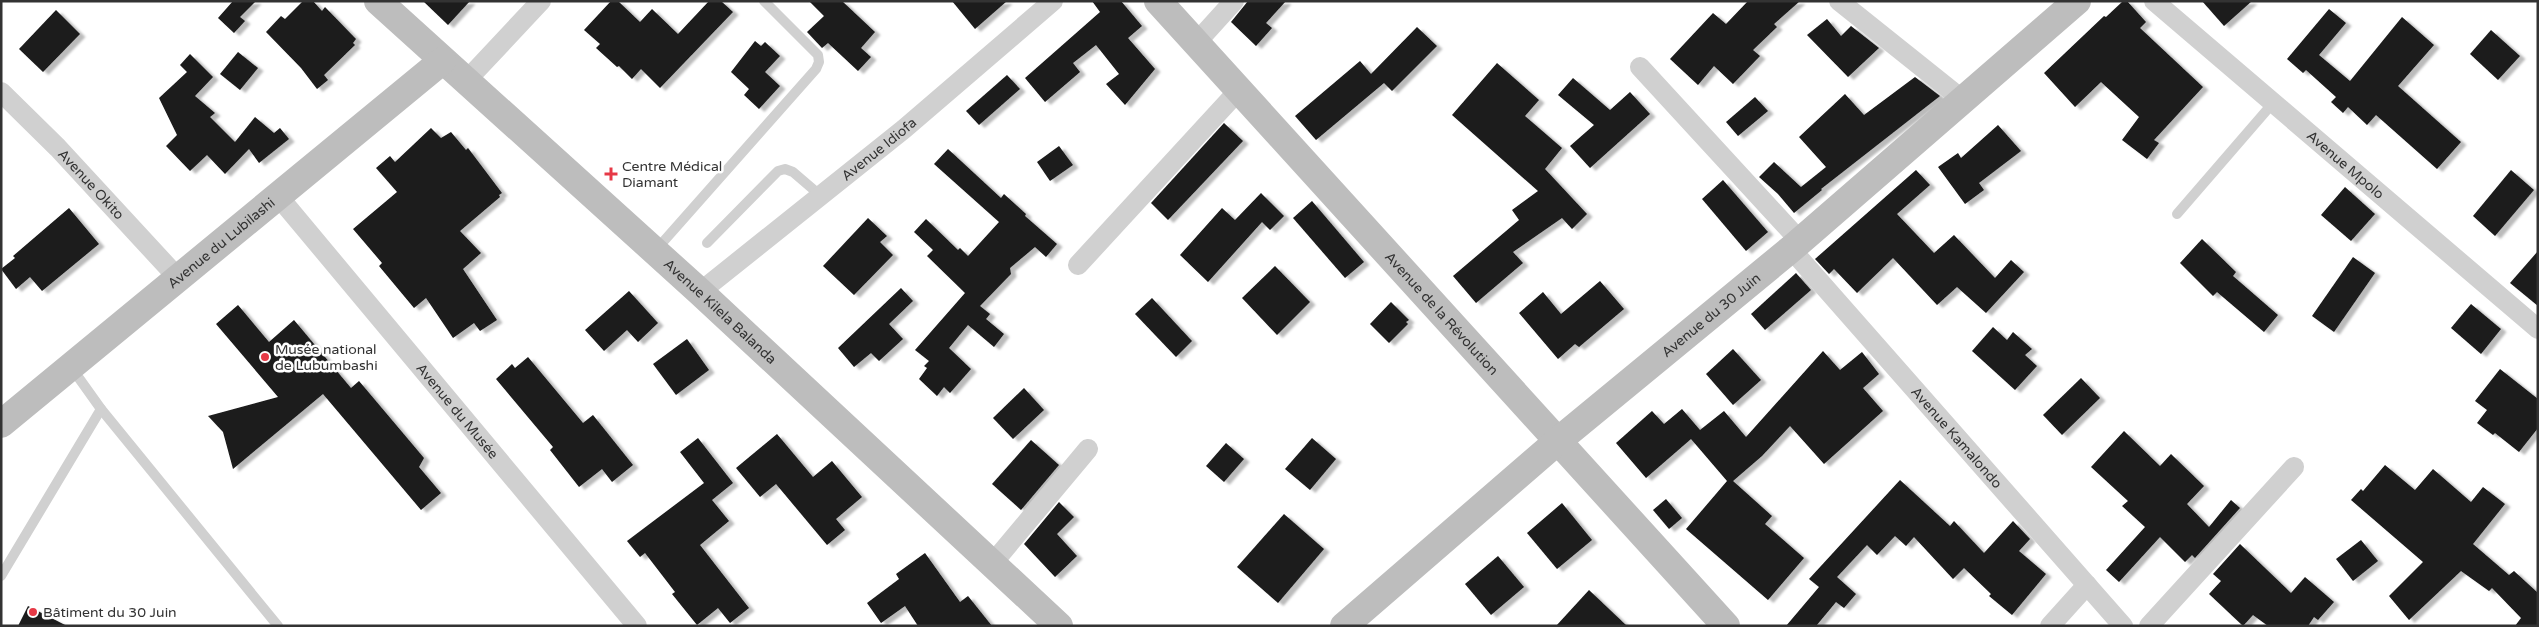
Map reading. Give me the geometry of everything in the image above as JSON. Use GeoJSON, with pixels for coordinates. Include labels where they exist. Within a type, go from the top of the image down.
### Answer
{"type":"FeatureCollection","features":[{"type":"Feature","properties":{"kind":"street","name":"Avenue Kilela Balanda"},"geometry":{"type":"LineString","coordinates":[[378,1],[465,82],[700,292],[1059,626]]}},
{"type":"Feature","properties":{"kind":"street"},"geometry":{"type":"LineString","coordinates":[[465,82],[541,1]]}},
{"type":"Feature","properties":{"kind":"street","name":"Avenue Idiofa"},"geometry":{"type":"LineString","coordinates":[[700,292],[904,128],[1053,1]]}},
{"type":"Feature","properties":{"kind":"street","name":"Avenue de la Révolution"},"geometry":{"type":"LineString","coordinates":[[1158,1],[1559,440],[1726,626]]}},
{"type":"Feature","properties":{"kind":"street"},"geometry":{"type":"LineString","coordinates":[[1196,43],[1234,1]]}},
{"type":"Feature","properties":{"kind":"street"},"geometry":{"type":"LineString","coordinates":[[1839,1],[1963,100]]}},
{"type":"Feature","properties":{"kind":"street","name":"Avenue du 30 Juin"},"geometry":{"type":"LineString","coordinates":[[1344,626],[1559,440],[1795,245],[2077,1]]}},
{"type":"Feature","properties":{"kind":"street","name":"Avenue Mpolo"},"geometry":{"type":"LineString","coordinates":[[2154,1],[2538,329]]}},
{"type":"Feature","properties":{"kind":"street","name":"Avenue du Lubilashi"},"geometry":{"type":"LineString","coordinates":[[1,424],[442,61]]}},
{"type":"Feature","properties":{"kind":"street","name":"Avenue Kamalondo"},"geometry":{"type":"LineString","coordinates":[[1640,67],[2123,626]]}},
{"type":"Feature","properties":{"kind":"street"},"geometry":{"type":"LineString","coordinates":[[1078,265],[1239,90]]}},
{"type":"Feature","properties":{"kind":"street","name":"Avenue Okito"},"geometry":{"type":"LineString","coordinates":[[1,92],[58,148],[178,278]]}},
{"type":"Feature","properties":{"kind":"street","name":"Avenue du Musée"},"geometry":{"type":"LineString","coordinates":[[278,196],[637,626]]}},
{"type":"Feature","properties":{"kind":"street"},"geometry":{"type":"LineString","coordinates":[[992,564],[1088,449]]}},
{"type":"Feature","properties":{"kind":"street"},"geometry":{"type":"LineString","coordinates":[[2149,626],[2294,467]]}},
{"type":"Feature","properties":{"kind":"street"},"geometry":{"type":"LineString","coordinates":[[2050,626],[2087,585]]}},
{"type":"Feature","properties":{"kind":"lane"},"geometry":{"type":"LineString","coordinates":[[654,251],[816,69],[819,62],[818,56],[764,1]]}},
{"type":"Feature","properties":{"kind":"lane"},"geometry":{"type":"LineString","coordinates":[[2177,214],[2274,103]]}},
{"type":"Feature","properties":{"kind":"lane"},"geometry":{"type":"LineString","coordinates":[[707,243],[778,171],[785,169],[792,172],[821,196]]}},
{"type":"Feature","properties":{"kind":"lane"},"geometry":{"type":"LineString","coordinates":[[71,366],[101,409],[278,626]]}},
{"type":"Feature","properties":{"kind":"lane"},"geometry":{"type":"LineString","coordinates":[[1,576],[101,409]]}},
{"type":"Feature","properties":{"kind":"building"},"geometry":{"type":"Polygon","coordinates":[[[233,1],[256,1],[240,17],[245,21],[234,33],[218,18],[233,1]]]}},
{"type":"Feature","properties":{"kind":"building"},"geometry":{"type":"Polygon","coordinates":[[[303,1],[313,1],[322,11],[325,7],[356,39],[353,43],[355,45],[324,75],[328,80],[317,89],[301,68],[266,32],[281,16],[285,19],[303,1]]]}},
{"type":"Feature","properties":{"kind":"building"},"geometry":{"type":"Polygon","coordinates":[[[423,1],[470,1],[448,25],[423,1]]]}},
{"type":"Feature","properties":{"kind":"building"},"geometry":{"type":"Polygon","coordinates":[[[611,1],[618,1],[640,22],[652,9],[678,34],[709,1],[721,1],[733,12],[660,88],[641,69],[632,79],[596,48],[600,44],[584,30],[611,1]]]}},
{"type":"Feature","properties":{"kind":"building"},"geometry":{"type":"Polygon","coordinates":[[[809,1],[842,1],[875,32],[861,48],[871,57],[858,71],[828,43],[822,48],[807,32],[824,16],[809,1]]]}},
{"type":"Feature","properties":{"kind":"building"},"geometry":{"type":"Polygon","coordinates":[[[952,1],[1007,1],[975,29],[952,1]]]}},
{"type":"Feature","properties":{"kind":"building"},"geometry":{"type":"Polygon","coordinates":[[[1092,1],[1121,1],[1142,26],[1128,38],[1155,69],[1125,105],[1106,84],[1119,74],[1096,45],[1073,63],[1080,72],[1045,102],[1025,78],[1100,12],[1092,1]]]}},
{"type":"Feature","properties":{"kind":"building"},"geometry":{"type":"Polygon","coordinates":[[[1248,1],[1286,1],[1266,23],[1272,28],[1256,46],[1231,22],[1248,1]]]}},
{"type":"Feature","properties":{"kind":"building"},"geometry":{"type":"Polygon","coordinates":[[[1748,1],[1800,1],[1774,24],[1777,27],[1753,50],[1760,56],[1733,84],[1714,66],[1698,85],[1670,59],[1713,13],[1726,24],[1748,1]]]}},
{"type":"Feature","properties":{"kind":"building"},"geometry":{"type":"Polygon","coordinates":[[[2123,1],[2127,1],[2146,22],[2140,28],[2203,87],[2154,140],[2159,143],[2147,159],[2122,140],[2139,117],[2101,82],[2075,107],[2044,73],[2104,16],[2106,17],[2123,1]]]}},
{"type":"Feature","properties":{"kind":"building"},"geometry":{"type":"Polygon","coordinates":[[[2202,1],[2252,1],[2224,26],[2202,1]]]}},
{"type":"Feature","properties":{"kind":"building"},"geometry":{"type":"Polygon","coordinates":[[[2329,9],[2346,23],[2319,55],[2350,81],[2402,17],[2434,45],[2398,86],[2461,142],[2437,169],[2376,115],[2367,125],[2348,107],[2343,113],[2331,102],[2336,97],[2306,70],[2303,73],[2287,59],[2329,9]]]}},
{"type":"Feature","properties":{"kind":"building"},"geometry":{"type":"Polygon","coordinates":[[[56,10],[80,34],[43,72],[19,49],[56,10]]]}},
{"type":"Feature","properties":{"kind":"building"},"geometry":{"type":"Polygon","coordinates":[[[1827,19],[1841,36],[1851,26],[1879,48],[1848,77],[1807,35],[1827,19]]]}},
{"type":"Feature","properties":{"kind":"building"},"geometry":{"type":"Polygon","coordinates":[[[1417,27],[1437,46],[1392,91],[1384,83],[1316,140],[1295,116],[1360,61],[1371,74],[1417,27]]]}},
{"type":"Feature","properties":{"kind":"building"},"geometry":{"type":"Polygon","coordinates":[[[2491,30],[2520,56],[2498,80],[2470,54],[2491,30]]]}},
{"type":"Feature","properties":{"kind":"building"},"geometry":{"type":"Polygon","coordinates":[[[755,41],[761,46],[765,42],[780,56],[765,72],[780,86],[759,109],[744,95],[749,89],[731,72],[755,41]]]}},
{"type":"Feature","properties":{"kind":"building"},"geometry":{"type":"Polygon","coordinates":[[[238,52],[258,68],[240,90],[220,74],[238,52]]]}},
{"type":"Feature","properties":{"kind":"building"},"geometry":{"type":"Polygon","coordinates":[[[190,54],[213,77],[195,96],[215,113],[210,117],[235,142],[255,117],[274,133],[280,128],[289,139],[259,163],[249,149],[225,174],[207,155],[190,171],[166,146],[177,135],[159,98],[187,72],[180,65],[190,54]]]}},
{"type":"Feature","properties":{"kind":"building"},"geometry":{"type":"Polygon","coordinates":[[[1497,63],[1539,100],[1525,116],[1562,148],[1545,169],[1587,214],[1572,229],[1562,218],[1513,252],[1523,263],[1476,303],[1453,276],[1519,220],[1512,210],[1538,191],[1452,115],[1497,63]]]}},
{"type":"Feature","properties":{"kind":"building"},"geometry":{"type":"Polygon","coordinates":[[[1007,75],[1020,89],[979,125],[966,111],[1007,75]]]}},
{"type":"Feature","properties":{"kind":"building"},"geometry":{"type":"Polygon","coordinates":[[[1915,77],[1940,96],[1821,189],[1794,213],[1778,194],[1759,177],[1774,162],[1801,187],[1826,167],[1799,137],[1845,94],[1864,115],[1915,77]]]}},
{"type":"Feature","properties":{"kind":"building"},"geometry":{"type":"Polygon","coordinates":[[[1573,78],[1610,110],[1630,92],[1650,114],[1590,168],[1570,146],[1594,125],[1558,95],[1573,78]]]}},
{"type":"Feature","properties":{"kind":"building"},"geometry":{"type":"Polygon","coordinates":[[[1755,97],[1768,111],[1738,136],[1726,122],[1755,97]]]}},
{"type":"Feature","properties":{"kind":"building"},"geometry":{"type":"Polygon","coordinates":[[[1224,123],[1243,141],[1168,220],[1151,203],[1224,123]]]}},
{"type":"Feature","properties":{"kind":"building"},"geometry":{"type":"Polygon","coordinates":[[[1998,125],[2021,151],[1979,183],[1984,190],[1965,204],[1938,167],[1958,153],[1961,158],[1998,125]]]}},
{"type":"Feature","properties":{"kind":"building"},"geometry":{"type":"Polygon","coordinates":[[[431,128],[441,138],[451,132],[466,150],[468,148],[502,193],[499,195],[500,197],[460,231],[481,253],[463,269],[497,320],[480,331],[474,323],[453,338],[426,298],[414,308],[379,266],[382,263],[353,229],[397,192],[376,168],[390,156],[395,162],[431,128]]]}},
{"type":"Feature","properties":{"kind":"building"},"geometry":{"type":"Polygon","coordinates":[[[1059,146],[1073,165],[1050,181],[1037,162],[1059,146]]]}},
{"type":"Feature","properties":{"kind":"building"},"geometry":{"type":"Polygon","coordinates":[[[948,149],[1001,198],[1004,194],[1026,214],[1025,216],[1057,244],[1046,257],[1035,247],[1010,268],[1011,274],[980,306],[990,314],[986,319],[1004,334],[994,347],[968,325],[949,348],[971,369],[950,393],[944,387],[937,396],[919,379],[927,368],[924,366],[929,361],[915,350],[965,293],[927,256],[933,250],[914,232],[926,219],[958,250],[960,248],[968,256],[999,222],[934,164],[948,149]]]}},
{"type":"Feature","properties":{"kind":"building"},"geometry":{"type":"Polygon","coordinates":[[[1916,170],[1930,185],[1897,214],[1934,253],[1954,235],[1995,278],[2011,260],[2024,272],[1986,313],[1957,287],[1937,305],[1893,258],[1857,293],[1834,269],[1829,274],[1815,259],[1916,170]]]}},
{"type":"Feature","properties":{"kind":"building"},"geometry":{"type":"Polygon","coordinates":[[[2511,170],[2534,190],[2495,236],[2473,216],[2511,170]]]}},
{"type":"Feature","properties":{"kind":"building"},"geometry":{"type":"Polygon","coordinates":[[[1723,180],[1768,232],[1746,251],[1702,199],[1723,180]]]}},
{"type":"Feature","properties":{"kind":"building"},"geometry":{"type":"Polygon","coordinates":[[[2345,187],[2375,214],[2351,241],[2321,215],[2345,187]]]}},
{"type":"Feature","properties":{"kind":"building"},"geometry":{"type":"Polygon","coordinates":[[[1261,193],[1284,216],[1270,230],[1262,222],[1208,282],[1180,255],[1222,208],[1235,220],[1261,193]]]}},
{"type":"Feature","properties":{"kind":"building"},"geometry":{"type":"Polygon","coordinates":[[[1312,201],[1364,262],[1345,278],[1293,218],[1312,201]]]}},
{"type":"Feature","properties":{"kind":"building"},"geometry":{"type":"Polygon","coordinates":[[[69,208],[99,244],[42,291],[30,277],[16,289],[1,269],[15,258],[13,256],[69,208]]]}},
{"type":"Feature","properties":{"kind":"building"},"geometry":{"type":"Polygon","coordinates":[[[868,218],[887,236],[880,242],[893,255],[854,295],[823,266],[868,218]]]}},
{"type":"Feature","properties":{"kind":"building"},"geometry":{"type":"Polygon","coordinates":[[[2202,239],[2236,272],[2233,276],[2278,315],[2264,332],[2217,292],[2213,296],[2180,263],[2202,239]]]}},
{"type":"Feature","properties":{"kind":"building"},"geometry":{"type":"Polygon","coordinates":[[[2538,251],[2538,306],[2510,283],[2538,251]]]}},
{"type":"Feature","properties":{"kind":"building"},"geometry":{"type":"Polygon","coordinates":[[[2353,257],[2375,273],[2334,332],[2312,316],[2353,257]]]}},
{"type":"Feature","properties":{"kind":"building"},"geometry":{"type":"Polygon","coordinates":[[[1275,266],[1310,302],[1277,335],[1242,298],[1275,266]]]}},
{"type":"Feature","properties":{"kind":"building"},"geometry":{"type":"Polygon","coordinates":[[[1796,273],[1811,290],[1765,330],[1751,314],[1796,273]]]}},
{"type":"Feature","properties":{"kind":"building"},"geometry":{"type":"Polygon","coordinates":[[[1600,281],[1624,309],[1579,347],[1575,344],[1558,359],[1519,313],[1543,292],[1561,314],[1600,281]]]}},
{"type":"Feature","properties":{"kind":"building"},"geometry":{"type":"Polygon","coordinates":[[[901,288],[913,301],[889,324],[903,339],[879,361],[871,353],[854,367],[838,348],[901,288]]]}},
{"type":"Feature","properties":{"kind":"building"},"geometry":{"type":"Polygon","coordinates":[[[629,291],[658,323],[638,342],[627,330],[604,351],[585,330],[629,291]]]}},
{"type":"Feature","properties":{"kind":"building"},"geometry":{"type":"Polygon","coordinates":[[[1152,298],[1192,341],[1176,357],[1135,314],[1152,298]]]}},
{"type":"Feature","properties":{"kind":"building"},"geometry":{"type":"Polygon","coordinates":[[[1391,302],[1409,320],[1406,322],[1408,324],[1389,343],[1370,324],[1391,302]]]}},
{"type":"Feature","properties":{"kind":"building"},"geometry":{"type":"Polygon","coordinates":[[[2471,304],[2501,329],[2481,354],[2451,328],[2471,304]]]}},
{"type":"Feature","properties":{"kind":"building"},"geometry":{"type":"Polygon","coordinates":[[[238,305],[269,342],[294,320],[351,388],[359,381],[424,458],[419,467],[441,493],[421,510],[323,394],[233,469],[223,432],[208,416],[278,397],[216,324],[238,305]]]}},
{"type":"Feature","properties":{"kind":"building"},"geometry":{"type":"Polygon","coordinates":[[[1993,327],[2007,340],[2013,332],[2032,349],[2025,355],[2037,366],[2015,390],[1972,351],[1993,327]]]}},
{"type":"Feature","properties":{"kind":"building"},"geometry":{"type":"Polygon","coordinates":[[[687,339],[709,370],[676,395],[653,364],[687,339]]]}},
{"type":"Feature","properties":{"kind":"building"},"geometry":{"type":"Polygon","coordinates":[[[1733,349],[1761,380],[1733,405],[1706,374],[1733,349]]]}},
{"type":"Feature","properties":{"kind":"building"},"geometry":{"type":"Polygon","coordinates":[[[1823,351],[1840,370],[1862,352],[1879,374],[1863,388],[1883,411],[1824,464],[1790,426],[1762,456],[1733,481],[1772,516],[1765,524],[1804,558],[1768,600],[1686,529],[1727,481],[1691,439],[1646,478],[1616,443],[1652,411],[1664,424],[1682,409],[1700,430],[1724,411],[1746,437],[1823,351]]]}},
{"type":"Feature","properties":{"kind":"building"},"geometry":{"type":"Polygon","coordinates":[[[528,357],[583,423],[593,415],[633,465],[612,482],[602,469],[579,487],[550,450],[553,447],[496,379],[512,364],[515,368],[528,357]]]}},
{"type":"Feature","properties":{"kind":"building"},"geometry":{"type":"Polygon","coordinates":[[[2500,369],[2538,399],[2538,428],[2519,452],[2495,433],[2493,435],[2477,423],[2487,410],[2475,401],[2500,369]]]}},
{"type":"Feature","properties":{"kind":"building"},"geometry":{"type":"Polygon","coordinates":[[[2081,378],[2100,398],[2062,435],[2043,415],[2081,378]]]}},
{"type":"Feature","properties":{"kind":"building"},"geometry":{"type":"Polygon","coordinates":[[[1024,388],[1044,410],[1013,439],[993,418],[1024,388]]]}},
{"type":"Feature","properties":{"kind":"building"},"geometry":{"type":"Polygon","coordinates":[[[2124,431],[2160,466],[2171,454],[2204,486],[2187,504],[2209,527],[2231,500],[2240,508],[2195,558],[2192,555],[2185,562],[2160,537],[2119,582],[2106,570],[2145,527],[2122,506],[2128,501],[2091,467],[2124,431]]]}},
{"type":"Feature","properties":{"kind":"building"},"geometry":{"type":"Polygon","coordinates":[[[777,434],[813,477],[832,461],[862,497],[836,519],[845,530],[827,545],[776,484],[760,497],[736,468],[777,434]]]}},
{"type":"Feature","properties":{"kind":"building"},"geometry":{"type":"Polygon","coordinates":[[[698,438],[733,483],[712,500],[729,521],[700,545],[749,608],[730,623],[718,608],[697,625],[672,594],[675,592],[645,553],[640,557],[627,541],[704,483],[680,452],[698,438]]]}},
{"type":"Feature","properties":{"kind":"building"},"geometry":{"type":"Polygon","coordinates":[[[1312,438],[1336,459],[1310,490],[1285,469],[1312,438]]]}},
{"type":"Feature","properties":{"kind":"building"},"geometry":{"type":"Polygon","coordinates":[[[1031,440],[1059,465],[1021,510],[992,484],[1031,440]]]}},
{"type":"Feature","properties":{"kind":"building"},"geometry":{"type":"Polygon","coordinates":[[[1226,443],[1244,459],[1224,482],[1206,466],[1226,443]]]}},
{"type":"Feature","properties":{"kind":"building"},"geometry":{"type":"Polygon","coordinates":[[[2385,465],[2415,490],[2433,469],[2471,502],[2483,487],[2505,504],[2473,544],[2509,575],[2514,571],[2538,593],[2538,626],[2515,626],[2521,618],[2492,588],[2489,591],[2461,571],[2409,620],[2389,596],[2423,562],[2351,500],[2361,489],[2363,491],[2385,465]]]}},
{"type":"Feature","properties":{"kind":"building"},"geometry":{"type":"Polygon","coordinates":[[[1900,480],[1950,526],[1954,521],[1984,553],[2013,521],[2030,539],[2019,551],[2046,574],[2012,615],[1989,596],[1991,594],[1964,568],[1953,579],[1914,537],[1906,546],[1895,536],[1877,555],[1867,545],[1837,577],[1856,594],[1844,608],[1836,602],[1816,626],[1786,626],[1819,587],[1809,579],[1900,480]]]}},
{"type":"Feature","properties":{"kind":"building"},"geometry":{"type":"Polygon","coordinates":[[[1666,499],[1682,518],[1669,529],[1653,510],[1666,499]]]}},
{"type":"Feature","properties":{"kind":"building"},"geometry":{"type":"Polygon","coordinates":[[[1059,502],[1074,517],[1057,534],[1077,556],[1055,577],[1024,544],[1059,502]]]}},
{"type":"Feature","properties":{"kind":"building"},"geometry":{"type":"Polygon","coordinates":[[[1562,503],[1592,540],[1557,569],[1527,533],[1562,503]]]}},
{"type":"Feature","properties":{"kind":"building"},"geometry":{"type":"Polygon","coordinates":[[[1284,514],[1324,549],[1278,603],[1237,567],[1284,514]]]}},
{"type":"Feature","properties":{"kind":"building"},"geometry":{"type":"Polygon","coordinates":[[[2361,540],[2378,561],[2353,581],[2336,559],[2361,540]]]}},
{"type":"Feature","properties":{"kind":"building"},"geometry":{"type":"Polygon","coordinates":[[[2240,544],[2291,593],[2305,577],[2334,602],[2318,620],[2314,617],[2308,626],[2268,626],[2253,615],[2243,626],[2209,594],[2221,581],[2213,574],[2240,544]]]}},
{"type":"Feature","properties":{"kind":"building"},"geometry":{"type":"Polygon","coordinates":[[[925,553],[960,602],[968,596],[992,626],[918,626],[905,606],[881,623],[867,603],[899,579],[896,574],[925,553]]]}},
{"type":"Feature","properties":{"kind":"building"},"geometry":{"type":"Polygon","coordinates":[[[1498,556],[1524,587],[1491,615],[1465,584],[1498,556]]]}},
{"type":"Feature","properties":{"kind":"building"},"geometry":{"type":"Polygon","coordinates":[[[1589,590],[1627,626],[1556,626],[1589,590]]]}},
{"type":"Feature","properties":{"kind":"building","name":"Bâtiment du 30 Juin"},"geometry":{"type":"Polygon","coordinates":[[[28,606],[67,626],[18,626],[28,606]]]}},
{"type":"Feature","properties":{"kind":"place","name":"Centre Médical Diamant"},"geometry":{"type":"Point","coordinates":[611,174]}},
{"type":"Feature","properties":{"kind":"place","name":"Musée national de Lubumbashi"},"geometry":{"type":"Point","coordinates":[265,357]}},
{"type":"Feature","properties":{"kind":"place","name":"Bâtiment du 30 Juin"},"geometry":{"type":"Point","coordinates":[33,612]}}]}
